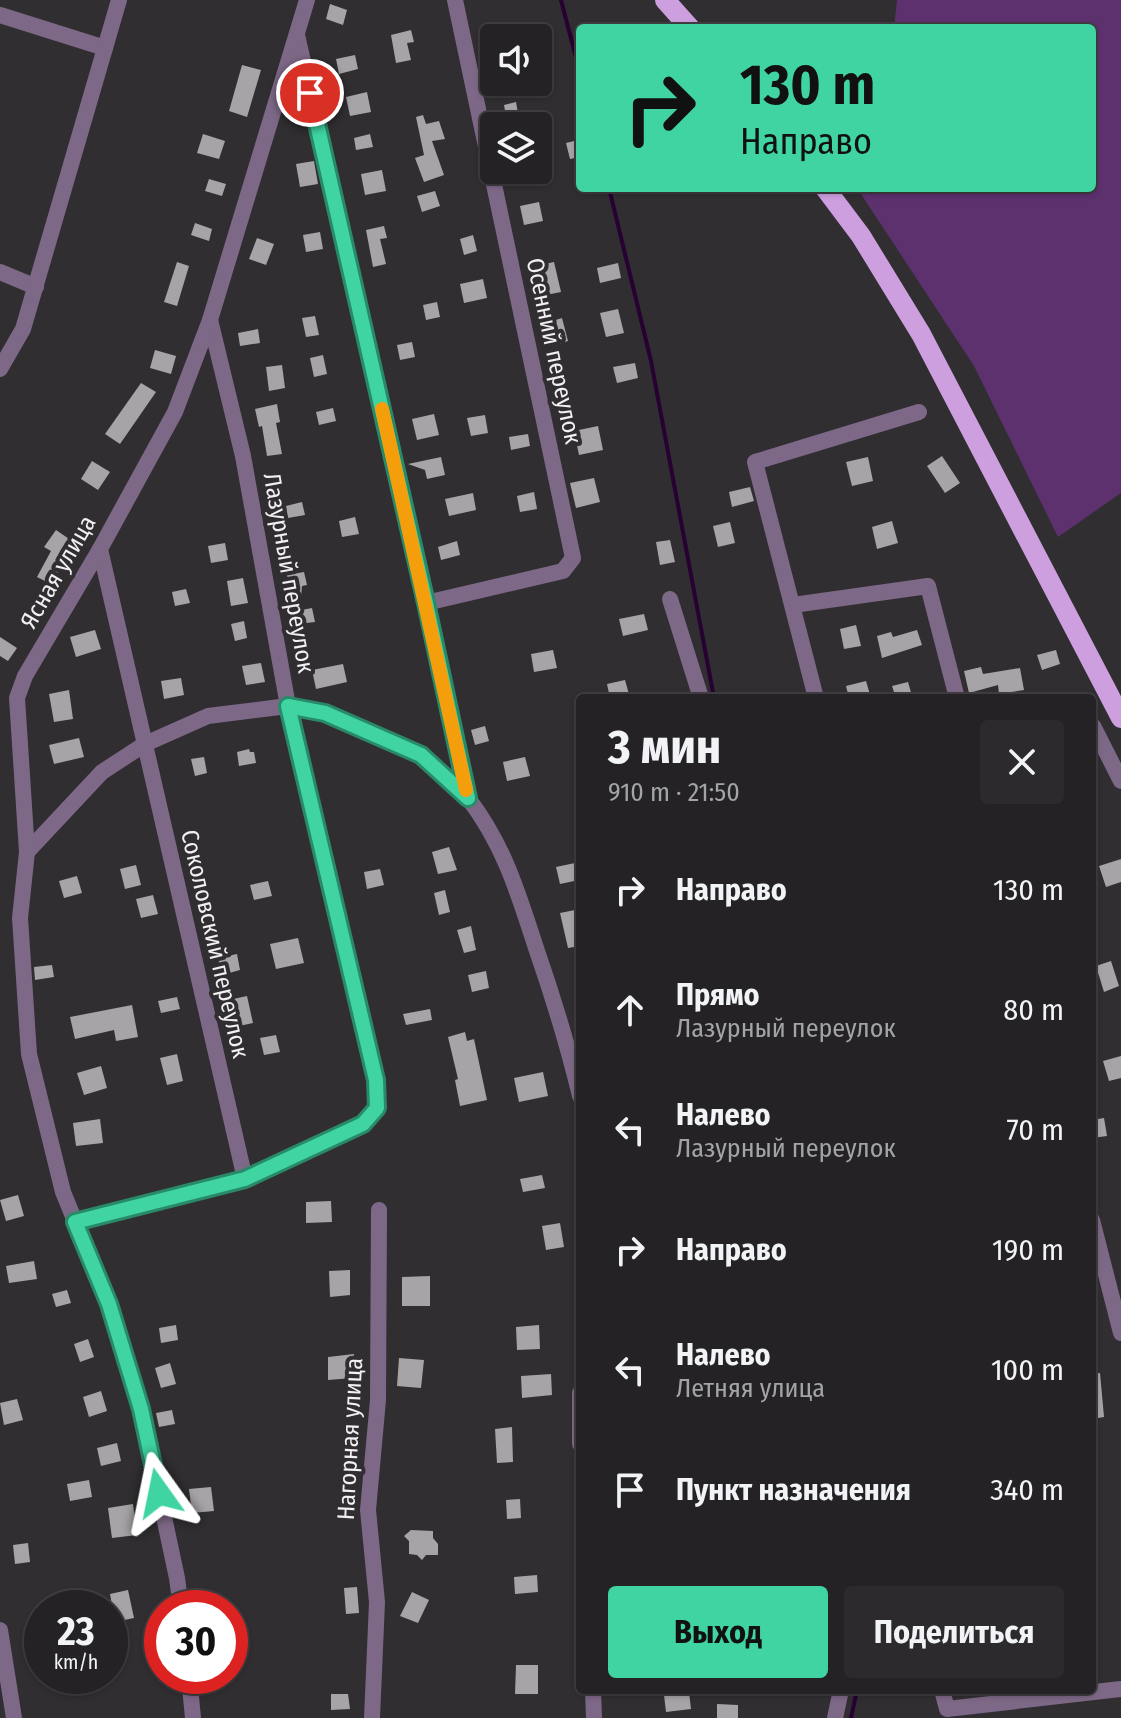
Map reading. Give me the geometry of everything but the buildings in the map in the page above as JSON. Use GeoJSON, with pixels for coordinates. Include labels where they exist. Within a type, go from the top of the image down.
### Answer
{"type":"FeatureCollection","features":[{"type":"Feature","properties":{"kind":"main road"},"geometry":{"type":"LineString","coordinates":[[665,0],[686,24]]}},
{"type":"Feature","properties":{"kind":"main road"},"geometry":{"type":"LineString","coordinates":[[828,192],[861,236],[921,334],[1121,718]]}},
{"type":"Feature","properties":{"kind":"street"},"geometry":{"type":"LineString","coordinates":[[0,369],[23,329],[119,0]]}},
{"type":"Feature","properties":{"kind":"street","name":"Ясная улица"},"geometry":{"type":"LineString","coordinates":[[179,1590],[141,1409],[109,1304],[63,1192],[29,1054],[20,918],[27,852],[17,698],[25,676],[100,549],[175,412],[210,320],[307,0]]}},
{"type":"Feature","properties":{"kind":"street","name":"Осенний переулок"},"geometry":{"type":"LineString","coordinates":[[426,603],[563,571],[573,558],[455,0]]}},
{"type":"Feature","properties":{"kind":"street"},"geometry":{"type":"LineString","coordinates":[[0,15],[105,48]]}},
{"type":"Feature","properties":{"kind":"street"},"geometry":{"type":"LineString","coordinates":[[296,33],[468,798]]}},
{"type":"Feature","properties":{"kind":"street"},"geometry":{"type":"LineString","coordinates":[[0,272],[36,287]]}},
{"type":"Feature","properties":{"kind":"street","name":"Лазурный переулок"},"geometry":{"type":"LineString","coordinates":[[210,320],[243,456],[288,706],[376,1080],[377,1108],[363,1124],[245,1179]]}},
{"type":"Feature","properties":{"kind":"street"},"geometry":{"type":"LineString","coordinates":[[815,694],[755,462],[919,412]]}},
{"type":"Feature","properties":{"kind":"street","name":"Соколовский переулок"},"geometry":{"type":"LineString","coordinates":[[100,549],[245,1179]]}},
{"type":"Feature","properties":{"kind":"street"},"geometry":{"type":"LineString","coordinates":[[793,605],[928,586],[956,694]]}},
{"type":"Feature","properties":{"kind":"street"},"geometry":{"type":"LineString","coordinates":[[670,599],[700,694]]}},
{"type":"Feature","properties":{"kind":"street"},"geometry":{"type":"LineString","coordinates":[[27,852],[102,772],[145,744],[208,716],[288,706],[325,713],[421,755],[468,798],[485,820],[509,865],[566,1039],[576,1080]]}},
{"type":"Feature","properties":{"kind":"street"},"geometry":{"type":"LineString","coordinates":[[1096,732],[1121,781]]}},
{"type":"Feature","properties":{"kind":"street"},"geometry":{"type":"LineString","coordinates":[[75,1222],[245,1179]]}},
{"type":"Feature","properties":{"kind":"street","name":"Нагорная улица"},"geometry":{"type":"LineString","coordinates":[[372,1718],[377,1602],[368,1510],[378,1400],[379,1210]]}},
{"type":"Feature","properties":{"kind":"street"},"geometry":{"type":"LineString","coordinates":[[1096,1236],[1121,1333]]}},
{"type":"Feature","properties":{"kind":"street"},"geometry":{"type":"LineString","coordinates":[[0,1630],[4,1677],[14,1718]]}},
{"type":"Feature","properties":{"kind":"street"},"geometry":{"type":"LineString","coordinates":[[1096,1692],[1121,1689]]}},
{"type":"Feature","properties":{"kind":"street"},"geometry":{"type":"LineString","coordinates":[[191,1694],[193,1718]]}},
{"type":"Feature","properties":{"kind":"street"},"geometry":{"type":"LineString","coordinates":[[593,1694],[594,1718]]}},
{"type":"Feature","properties":{"kind":"street"},"geometry":{"type":"LineString","coordinates":[[835,1718],[840,1694]]}},
{"type":"Feature","properties":{"kind":"street"},"geometry":{"type":"LineString","coordinates":[[941,1694],[947,1709],[1078,1694]]}},
{"type":"Feature","properties":{"kind":"shaded area"},"geometry":{"type":"Polygon","coordinates":[[[897,0],[1121,0],[1121,493],[1058,537],[974,366],[860,192],[1096,192],[1096,24],[894,24],[897,0]]]}},
{"type":"Feature","properties":{"kind":"waterway"},"geometry":{"type":"LineString","coordinates":[[561,0],[576,58]]}},
{"type":"Feature","properties":{"kind":"waterway"},"geometry":{"type":"LineString","coordinates":[[610,192],[651,361],[713,694]]}},
{"type":"Feature","properties":{"kind":"waterway"},"geometry":{"type":"LineString","coordinates":[[851,1718],[856,1694]]}},
{"type":"Feature","properties":{"kind":"slow traffic"},"geometry":{"type":"LineString","coordinates":[[382,409],[466,790]]}},
{"type":"Feature","properties":{"kind":"route"},"geometry":{"type":"LineString","coordinates":[[159,1493],[141,1409],[109,1304],[75,1222],[245,1179],[363,1124],[377,1108],[376,1080],[288,706],[325,713],[421,755],[468,798],[310,93]]}}]}
